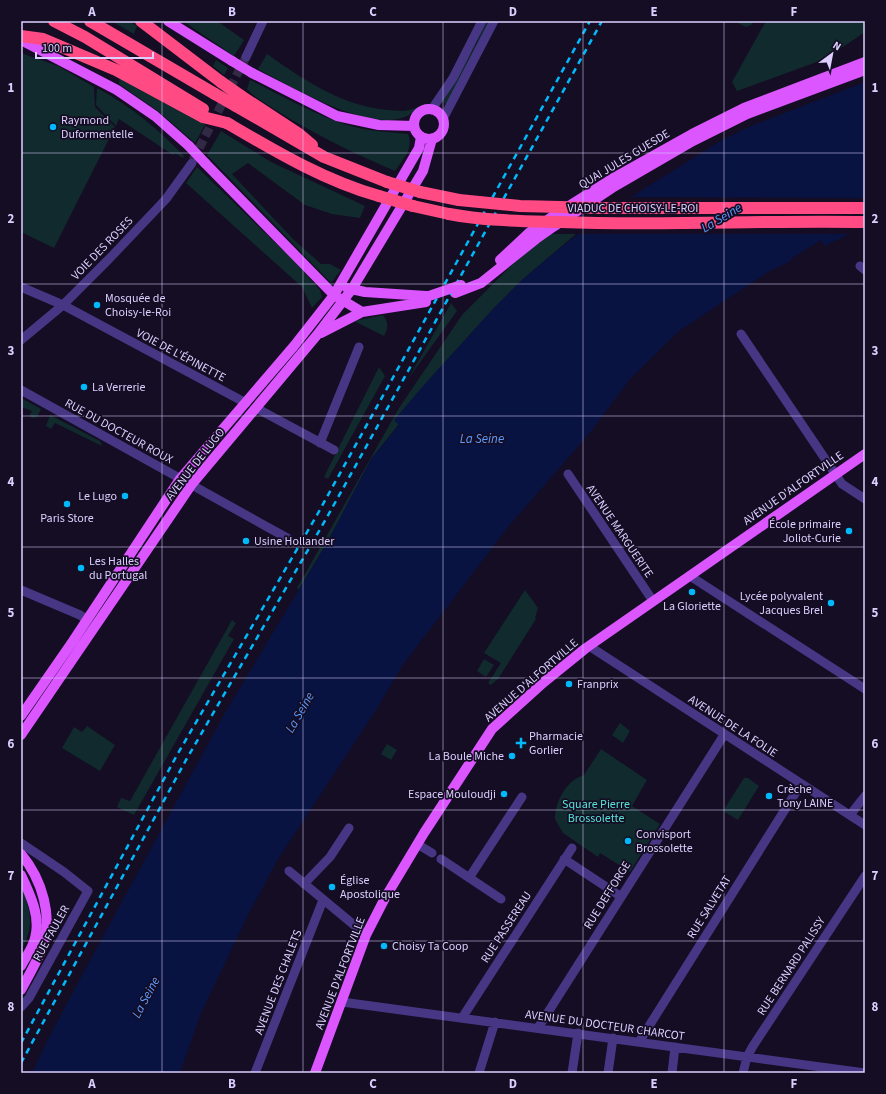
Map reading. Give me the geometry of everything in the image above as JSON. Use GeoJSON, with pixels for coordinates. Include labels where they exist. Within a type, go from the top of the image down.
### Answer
{"type":"FeatureCollection","features":[{"type":"Feature","properties":{"kind":"highway"},"geometry":{"type":"LineString","coordinates":[[54,21],[85,37],[205,114]]}},
{"type":"Feature","properties":{"kind":"highway"},"geometry":{"type":"LineString","coordinates":[[90,21],[215,94],[238,101]]}},
{"type":"Feature","properties":{"kind":"highway"},"geometry":{"type":"LineString","coordinates":[[141,21],[221,82],[238,101]]}},
{"type":"Feature","properties":{"kind":"highway"},"geometry":{"type":"LineString","coordinates":[[21,36],[43,39],[116,70],[205,114]]}},
{"type":"Feature","properties":{"kind":"highway","name":"VIADUC DE CHOISY-LE-ROI"},"geometry":{"type":"LineString","coordinates":[[238,101],[299,134],[324,157],[387,182],[420,192],[459,200],[520,206],[600,208],[865,208]]}},
{"type":"Feature","properties":{"kind":"highway","name":"VIADUC DE CHOISY-LE-ROI"},"geometry":{"type":"LineString","coordinates":[[205,114],[227,123],[275,151],[344,184],[413,206],[449,214],[484,219],[607,224],[795,221],[865,222]]}},
{"type":"Feature","properties":{"kind":"main road"},"geometry":{"type":"LineString","coordinates":[[168,21],[232,62],[337,116],[380,125],[414,126]]}},
{"type":"Feature","properties":{"kind":"main road"},"geometry":{"type":"LineString","coordinates":[[21,40],[117,90],[155,116],[189,146],[336,291],[343,301],[362,312]]}},
{"type":"Feature","properties":{"kind":"main road","name":"QUAI JULES GUESDE"},"geometry":{"type":"LineString","coordinates":[[458,289],[478,279],[530,232],[553,216],[615,177],[692,134],[744,108],[865,62]]}},
{"type":"Feature","properties":{"kind":"main road","name":"QUAI JULES GUESDE"},"geometry":{"type":"LineString","coordinates":[[317,334],[362,312],[427,299],[481,283],[547,231],[612,188],[693,141],[747,114],[865,70]]}},
{"type":"Feature","properties":{"kind":"main road"},"geometry":{"type":"LineString","coordinates":[[432,109],[439,113],[443,119],[444,125],[440,134],[432,139],[421,137],[414,126],[414,121],[418,113],[422,110],[432,109]]}},
{"type":"Feature","properties":{"kind":"main road","name":"AVENUE DE LUGO"},"geometry":{"type":"LineString","coordinates":[[21,716],[87,620],[180,479],[246,403],[336,291],[385,209],[419,148],[421,137]]}},
{"type":"Feature","properties":{"kind":"main road","name":"AVENUE DE LUGO"},"geometry":{"type":"LineString","coordinates":[[21,735],[192,484],[317,334],[352,289],[422,171],[432,139]]}},
{"type":"Feature","properties":{"kind":"main road","name":"QUAI JULES GUESDE"},"geometry":{"type":"LineString","coordinates":[[336,291],[352,289],[365,292],[427,299]]}},
{"type":"Feature","properties":{"kind":"main road","name":"AVENUE D'ALFORTVILLE"},"geometry":{"type":"LineString","coordinates":[[315,1073],[366,935],[385,898],[417,844],[492,729],[544,682],[589,646],[865,454]]}},
{"type":"Feature","properties":{"kind":"main road"},"geometry":{"type":"LineString","coordinates":[[21,854],[35,874],[42,893],[47,919],[42,948],[21,990]]}},
{"type":"Feature","properties":{"kind":"main road"},"geometry":{"type":"LineString","coordinates":[[21,876],[32,898],[36,921],[35,939],[21,966]]}},
{"type":"Feature","properties":{"kind":"street"},"geometry":{"type":"LineString","coordinates":[[246,57],[263,21]]}},
{"type":"Feature","properties":{"kind":"street"},"geometry":{"type":"LineString","coordinates":[[432,109],[453,78],[482,21]]}},
{"type":"Feature","properties":{"kind":"street"},"geometry":{"type":"LineString","coordinates":[[443,119],[494,21]]}},
{"type":"Feature","properties":{"kind":"street","name":"VOIE DES ROSES"},"geometry":{"type":"LineString","coordinates":[[21,340],[63,305],[166,198],[192,163]]}},
{"type":"Feature","properties":{"kind":"street","name":"VOIE DE L'ÉPINETTE"},"geometry":{"type":"LineString","coordinates":[[21,287],[63,305],[246,403]]}},
{"type":"Feature","properties":{"kind":"street"},"geometry":{"type":"LineString","coordinates":[[741,334],[842,484],[865,499]]}},
{"type":"Feature","properties":{"kind":"street"},"geometry":{"type":"LineString","coordinates":[[320,443],[359,347]]}},
{"type":"Feature","properties":{"kind":"street","name":"RUE DU DOCTEUR ROUX"},"geometry":{"type":"LineString","coordinates":[[21,390],[289,539]]}},
{"type":"Feature","properties":{"kind":"street"},"geometry":{"type":"LineString","coordinates":[[256,408],[334,450]]}},
{"type":"Feature","properties":{"kind":"street","name":"AVENUE MARGUERITE"},"geometry":{"type":"LineString","coordinates":[[568,474],[653,601]]}},
{"type":"Feature","properties":{"kind":"street"},"geometry":{"type":"LineString","coordinates":[[690,576],[865,689]]}},
{"type":"Feature","properties":{"kind":"street"},"geometry":{"type":"LineString","coordinates":[[21,590],[80,615],[87,620]]}},
{"type":"Feature","properties":{"kind":"street","name":"AVENUE DE LA FOLIE"},"geometry":{"type":"LineString","coordinates":[[589,646],[724,735],[865,825]]}},
{"type":"Feature","properties":{"kind":"street","name":"RUE DEFFORGE"},"geometry":{"type":"LineString","coordinates":[[538,1028],[620,896],[724,735]]}},
{"type":"Feature","properties":{"kind":"street","name":"RUE SALVETAT"},"geometry":{"type":"LineString","coordinates":[[639,1042],[801,784]]}},
{"type":"Feature","properties":{"kind":"street"},"geometry":{"type":"LineString","coordinates":[[469,878],[522,796]]}},
{"type":"Feature","properties":{"kind":"street"},"geometry":{"type":"LineString","coordinates":[[850,815],[865,796]]}},
{"type":"Feature","properties":{"kind":"street"},"geometry":{"type":"LineString","coordinates":[[304,884],[330,857],[349,828]]}},
{"type":"Feature","properties":{"kind":"street","name":"RUE FAULER"},"geometry":{"type":"LineString","coordinates":[[21,844],[64,872],[88,891],[29,998],[21,1006]]}},
{"type":"Feature","properties":{"kind":"street"},"geometry":{"type":"LineString","coordinates":[[417,844],[432,853]]}},
{"type":"Feature","properties":{"kind":"street","name":"RUE PASSEREAU"},"geometry":{"type":"LineString","coordinates":[[462,1018],[572,848]]}},
{"type":"Feature","properties":{"kind":"street"},"geometry":{"type":"LineString","coordinates":[[441,859],[501,899]]}},
{"type":"Feature","properties":{"kind":"street"},"geometry":{"type":"LineString","coordinates":[[564,859],[620,896]]}},
{"type":"Feature","properties":{"kind":"street"},"geometry":{"type":"LineString","coordinates":[[289,871],[366,935]]}},
{"type":"Feature","properties":{"kind":"street","name":"RUE BERNARD PALISSY"},"geometry":{"type":"LineString","coordinates":[[743,1073],[747,1057],[865,876]]}},
{"type":"Feature","properties":{"kind":"street","name":"AVENUE DES CHALETS"},"geometry":{"type":"LineString","coordinates":[[255,1073],[323,900]]}},
{"type":"Feature","properties":{"kind":"street","name":"AVENUE DU DOCTEUR CHARCOT"},"geometry":{"type":"LineString","coordinates":[[342,1002],[865,1073]]}},
{"type":"Feature","properties":{"kind":"street"},"geometry":{"type":"LineString","coordinates":[[479,1073],[495,1022]]}},
{"type":"Feature","properties":{"kind":"street"},"geometry":{"type":"LineString","coordinates":[[572,1073],[578,1033]]}},
{"type":"Feature","properties":{"kind":"street"},"geometry":{"type":"LineString","coordinates":[[608,1073],[613,1038]]}},
{"type":"Feature","properties":{"kind":"street"},"geometry":{"type":"LineString","coordinates":[[672,1073],[676,1047]]}},
{"type":"Feature","properties":{"kind":"green space"},"geometry":{"type":"Polygon","coordinates":[[[111,21],[129,21],[137,26],[134,34],[111,21]]]}},
{"type":"Feature","properties":{"kind":"green space"},"geometry":{"type":"Polygon","coordinates":[[[183,21],[217,21],[244,40],[234,56],[183,21]]]}},
{"type":"Feature","properties":{"kind":"green space"},"geometry":{"type":"Polygon","coordinates":[[[486,21],[490,21],[447,105],[443,102],[477,42],[486,21]]]}},
{"type":"Feature","properties":{"kind":"green space"},"geometry":{"type":"Polygon","coordinates":[[[734,21],[754,21],[751,25],[746,27],[734,21]]]}},
{"type":"Feature","properties":{"kind":"green space"},"geometry":{"type":"Polygon","coordinates":[[[766,21],[865,21],[865,32],[825,59],[737,91],[732,82],[766,21]]]}},
{"type":"Feature","properties":{"kind":"green space"},"geometry":{"type":"Polygon","coordinates":[[[21,53],[58,66],[94,87],[95,107],[115,127],[54,248],[21,232],[21,53]]]}},
{"type":"Feature","properties":{"kind":"green space"},"geometry":{"type":"Polygon","coordinates":[[[267,54],[309,82],[355,103],[371,108],[396,111],[414,109],[418,107],[404,117],[385,120],[363,117],[339,109],[292,88],[258,69],[267,54]]]}},
{"type":"Feature","properties":{"kind":"green space"},"geometry":{"type":"Polygon","coordinates":[[[216,60],[228,68],[224,75],[213,66],[216,60]]]}},
{"type":"Feature","properties":{"kind":"green space"},"geometry":{"type":"Polygon","coordinates":[[[120,76],[206,123],[195,143],[158,111],[119,84],[120,76]]]}},
{"type":"Feature","properties":{"kind":"green space"},"geometry":{"type":"Polygon","coordinates":[[[250,80],[334,121],[370,130],[408,134],[410,144],[407,154],[395,171],[365,158],[307,129],[262,102],[247,89],[250,80]]]}},
{"type":"Feature","properties":{"kind":"green space"},"geometry":{"type":"Polygon","coordinates":[[[97,88],[133,110],[154,127],[184,156],[183,158],[175,153],[173,155],[119,119],[116,126],[96,105],[97,88]]]}},
{"type":"Feature","properties":{"kind":"green space"},"geometry":{"type":"Polygon","coordinates":[[[221,131],[271,162],[365,206],[360,218],[332,214],[305,205],[248,163],[232,174],[294,240],[321,264],[330,264],[341,270],[331,283],[207,155],[221,131]]]}},
{"type":"Feature","properties":{"kind":"green space"},"geometry":{"type":"Polygon","coordinates":[[[197,167],[290,257],[320,290],[322,297],[312,308],[302,287],[186,183],[197,167]]]}},
{"type":"Feature","properties":{"kind":"green space"},"geometry":{"type":"Polygon","coordinates":[[[543,234],[576,234],[523,279],[494,308],[425,384],[395,420],[399,424],[371,459],[328,541],[299,589],[297,588],[399,408],[462,315],[543,234]]]}},
{"type":"Feature","properties":{"kind":"green space"},"geometry":{"type":"Polygon","coordinates":[[[451,303],[457,311],[408,379],[451,303]]]}},
{"type":"Feature","properties":{"kind":"green space"},"geometry":{"type":"Polygon","coordinates":[[[383,315],[387,326],[384,336],[354,321],[383,315]]]}},
{"type":"Feature","properties":{"kind":"green space"},"geometry":{"type":"Polygon","coordinates":[[[379,367],[385,376],[328,479],[324,477],[379,367]]]}},
{"type":"Feature","properties":{"kind":"green space"},"geometry":{"type":"Polygon","coordinates":[[[21,398],[41,409],[37,417],[33,418],[29,416],[32,411],[21,407],[21,398]]]}},
{"type":"Feature","properties":{"kind":"green space"},"geometry":{"type":"Polygon","coordinates":[[[50,415],[100,441],[102,446],[55,423],[51,429],[46,426],[50,415]]]}},
{"type":"Feature","properties":{"kind":"green space"},"geometry":{"type":"Polygon","coordinates":[[[525,590],[538,608],[536,619],[498,679],[491,685],[488,683],[501,663],[484,653],[525,590]]]}},
{"type":"Feature","properties":{"kind":"green space"},"geometry":{"type":"Polygon","coordinates":[[[232,620],[236,623],[228,636],[234,639],[134,815],[117,807],[121,798],[130,801],[232,620]]]}},
{"type":"Feature","properties":{"kind":"green space"},"geometry":{"type":"Polygon","coordinates":[[[484,659],[494,665],[486,677],[477,671],[484,659]]]}},
{"type":"Feature","properties":{"kind":"green space"},"geometry":{"type":"Polygon","coordinates":[[[620,723],[630,731],[623,743],[612,735],[620,723]]]}},
{"type":"Feature","properties":{"kind":"green space"},"geometry":{"type":"Polygon","coordinates":[[[87,726],[115,745],[100,771],[62,748],[74,727],[82,732],[87,726]]]}},
{"type":"Feature","properties":{"kind":"green space"},"geometry":{"type":"Polygon","coordinates":[[[387,744],[397,750],[391,760],[381,754],[387,744]]]}},
{"type":"Feature","properties":{"kind":"green space","name":"Square Pierre Brossolette"},"geometry":{"type":"Polygon","coordinates":[[[601,749],[647,780],[632,806],[660,824],[630,872],[600,853],[598,857],[563,833],[555,819],[559,799],[563,792],[572,782],[584,775],[601,749]]]}},
{"type":"Feature","properties":{"kind":"green space"},"geometry":{"type":"Polygon","coordinates":[[[744,778],[748,778],[759,786],[738,820],[723,811],[744,778]]]}},
{"type":"Feature","properties":{"kind":"green space"},"geometry":{"type":"Polygon","coordinates":[[[21,885],[29,911],[30,926],[21,951],[21,885]]]}},
{"type":"Feature","properties":{"kind":"water","name":"La Seine"},"geometry":{"type":"Polygon","coordinates":[[[865,82],[865,227],[824,246],[821,240],[791,259],[791,261],[768,272],[679,331],[631,378],[588,435],[508,527],[402,666],[376,710],[278,859],[249,913],[201,1013],[180,1073],[32,1073],[46,1043],[95,951],[225,713],[328,541],[371,459],[399,425],[394,420],[494,308],[523,279],[564,245],[620,204],[722,140],[751,126],[865,82]]]}},
{"type":"Feature","properties":{"kind":"pier"},"geometry":{"type":"Polygon","coordinates":[[[627,197],[865,198],[865,229],[853,234],[575,234],[627,197]]]}},
{"type":"Feature","properties":{"kind":"tunnel"},"geometry":{"type":"LineString","coordinates":[[193,160],[246,57]]}},
{"type":"Feature","properties":{"kind":"railway"},"geometry":{"type":"LineString","coordinates":[[21,1043],[177,755],[317,515],[590,21]]}},
{"type":"Feature","properties":{"kind":"railway"},"geometry":{"type":"LineString","coordinates":[[21,1063],[186,760],[326,519],[602,21]]}},
{"type":"Feature","properties":{"kind":"place","name":"Raymond Duformentelle"},"geometry":{"type":"Point","coordinates":[53,127]}},
{"type":"Feature","properties":{"kind":"place","name":"Mosquée de Choisy-le-Roi"},"geometry":{"type":"Point","coordinates":[97,305]}},
{"type":"Feature","properties":{"kind":"place","name":"La Verrerie"},"geometry":{"type":"Point","coordinates":[84,387]}},
{"type":"Feature","properties":{"kind":"place","name":"Le Lugo"},"geometry":{"type":"Point","coordinates":[125,496]}},
{"type":"Feature","properties":{"kind":"place","name":"Paris Store"},"geometry":{"type":"Point","coordinates":[67,504]}},
{"type":"Feature","properties":{"kind":"place","name":"École primaire Joliot-Curie"},"geometry":{"type":"Point","coordinates":[849,531]}},
{"type":"Feature","properties":{"kind":"place","name":"Usine Hollander"},"geometry":{"type":"Point","coordinates":[246,541]}},
{"type":"Feature","properties":{"kind":"place","name":"Les Halles du Portugal"},"geometry":{"type":"Point","coordinates":[81,568]}},
{"type":"Feature","properties":{"kind":"place","name":"La Gloriette"},"geometry":{"type":"Point","coordinates":[692,592]}},
{"type":"Feature","properties":{"kind":"place","name":"Lycée polyvalent Jacques Brel"},"geometry":{"type":"Point","coordinates":[831,603]}},
{"type":"Feature","properties":{"kind":"place","name":"Franprix"},"geometry":{"type":"Point","coordinates":[569,684]}},
{"type":"Feature","properties":{"kind":"place","name":"Pharmacie Gorlier"},"geometry":{"type":"Point","coordinates":[521,743]}},
{"type":"Feature","properties":{"kind":"place","name":"La Boule Miche"},"geometry":{"type":"Point","coordinates":[512,756]}},
{"type":"Feature","properties":{"kind":"place","name":"Espace Mouloudji"},"geometry":{"type":"Point","coordinates":[504,794]}},
{"type":"Feature","properties":{"kind":"place","name":"Crèche Tony LAINE"},"geometry":{"type":"Point","coordinates":[769,796]}},
{"type":"Feature","properties":{"kind":"place","name":"Convisport Brossolette"},"geometry":{"type":"Point","coordinates":[628,841]}},
{"type":"Feature","properties":{"kind":"place","name":"Église Apostolique"},"geometry":{"type":"Point","coordinates":[332,887]}},
{"type":"Feature","properties":{"kind":"place","name":"Choisy Ta Coop"},"geometry":{"type":"Point","coordinates":[384,946]}}]}
